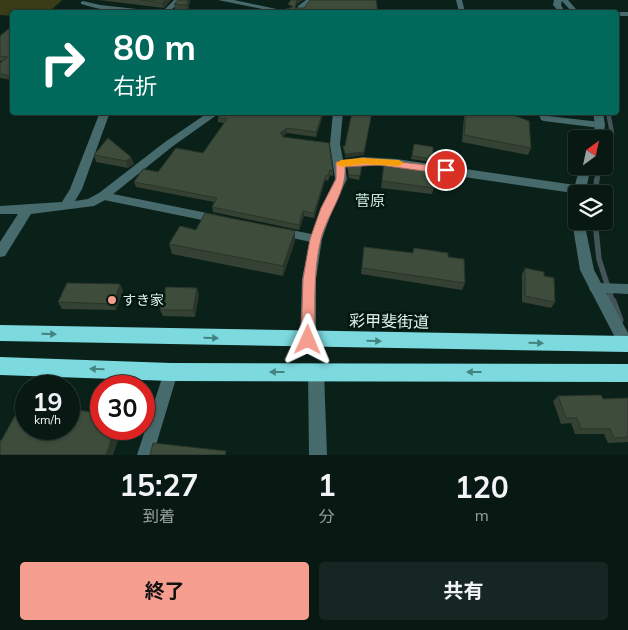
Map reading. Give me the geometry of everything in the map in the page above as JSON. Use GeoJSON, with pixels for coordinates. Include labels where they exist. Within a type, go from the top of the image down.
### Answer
{"type":"FeatureCollection","features":[{"type":"Feature","properties":{"kind":"highway","name":"彩甲斐街道"},"geometry":{"type":"LineString","coordinates":[[0,333],[308,340],[627,344]]}},
{"type":"Feature","properties":{"kind":"highway"},"geometry":{"type":"LineString","coordinates":[[0,366],[171,372],[628,373]]}},
{"type":"Feature","properties":{"kind":"street"},"geometry":{"type":"LineString","coordinates":[[167,10],[178,0]]}},
{"type":"Feature","properties":{"kind":"street"},"geometry":{"type":"LineString","coordinates":[[222,0],[275,10]]}},
{"type":"Feature","properties":{"kind":"street"},"geometry":{"type":"LineString","coordinates":[[300,10],[310,0]]}},
{"type":"Feature","properties":{"kind":"street"},"geometry":{"type":"LineString","coordinates":[[66,206],[76,189],[104,115]]}},
{"type":"Feature","properties":{"kind":"street"},"geometry":{"type":"LineString","coordinates":[[0,210],[90,203],[104,196],[169,144],[212,115]]}},
{"type":"Feature","properties":{"kind":"street"},"geometry":{"type":"LineString","coordinates":[[308,340],[309,279],[316,239],[327,208],[341,179],[340,164],[330,144],[337,115]]}},
{"type":"Feature","properties":{"kind":"street"},"geometry":{"type":"LineString","coordinates":[[598,115],[599,130]]}},
{"type":"Feature","properties":{"kind":"street"},"geometry":{"type":"LineString","coordinates":[[340,164],[363,161],[396,163],[568,190]]}},
{"type":"Feature","properties":{"kind":"street"},"geometry":{"type":"LineString","coordinates":[[0,252],[28,209]]}},
{"type":"Feature","properties":{"kind":"street"},"geometry":{"type":"LineString","coordinates":[[580,230],[587,270],[595,288],[627,344]]}},
{"type":"Feature","properties":{"kind":"street"},"geometry":{"type":"LineString","coordinates":[[316,372],[318,455]]}},
{"type":"Feature","properties":{"kind":"lane"},"geometry":{"type":"LineString","coordinates":[[564,0],[573,10]]}},
{"type":"Feature","properties":{"kind":"lane"},"geometry":{"type":"LineString","coordinates":[[83,3],[128,10]]}},
{"type":"Feature","properties":{"kind":"lane"},"geometry":{"type":"LineString","coordinates":[[543,115],[544,118],[600,125]]}},
{"type":"Feature","properties":{"kind":"lane"},"geometry":{"type":"LineString","coordinates":[[104,196],[229,222]]}},
{"type":"Feature","properties":{"kind":"lane"},"geometry":{"type":"LineString","coordinates":[[268,230],[316,239]]}},
{"type":"Feature","properties":{"kind":"lane"},"geometry":{"type":"LineString","coordinates":[[595,288],[628,289]]}},
{"type":"Feature","properties":{"kind":"lane"},"geometry":{"type":"LineString","coordinates":[[145,455],[171,372]]}},
{"type":"Feature","properties":{"kind":"green space"},"geometry":{"type":"Polygon","coordinates":[[[0,0],[62,0],[51,10],[10,10],[10,16],[0,15],[0,0]]]}},
{"type":"Feature","properties":{"kind":"building"},"geometry":{"type":"Polygon","coordinates":[[[141,0],[165,0],[162,3],[141,0]]]}},
{"type":"Feature","properties":{"kind":"building"},"geometry":{"type":"Polygon","coordinates":[[[178,0],[188,0],[187,5],[174,4],[178,0]]]}},
{"type":"Feature","properties":{"kind":"building"},"geometry":{"type":"Polygon","coordinates":[[[291,0],[297,0],[295,8],[304,8],[310,0],[376,0],[378,10],[286,10],[293,7],[288,4],[291,0]]]}},
{"type":"Feature","properties":{"kind":"building"},"geometry":{"type":"Polygon","coordinates":[[[10,28],[10,76],[0,74],[0,63],[8,57],[0,56],[0,36],[10,28]]]}},
{"type":"Feature","properties":{"kind":"building"},"geometry":{"type":"Polygon","coordinates":[[[220,115],[322,115],[316,132],[287,128],[280,133],[283,137],[329,143],[333,171],[330,170],[328,176],[326,175],[314,213],[303,211],[299,225],[212,207],[217,198],[134,182],[143,169],[158,172],[176,148],[203,153],[227,119],[218,118],[220,115]]]}},
{"type":"Feature","properties":{"kind":"building"},"geometry":{"type":"Polygon","coordinates":[[[351,115],[371,115],[364,152],[345,154],[343,146],[345,146],[351,115]]]}},
{"type":"Feature","properties":{"kind":"building"},"geometry":{"type":"Polygon","coordinates":[[[466,115],[513,115],[529,121],[531,148],[464,135],[466,115]]]}},
{"type":"Feature","properties":{"kind":"building"},"geometry":{"type":"Polygon","coordinates":[[[108,138],[131,157],[126,161],[94,155],[108,138]]]}},
{"type":"Feature","properties":{"kind":"building"},"geometry":{"type":"Polygon","coordinates":[[[414,144],[433,147],[433,159],[412,156],[414,144]]]}},
{"type":"Feature","properties":{"kind":"building"},"geometry":{"type":"Polygon","coordinates":[[[384,163],[410,166],[410,164],[434,168],[434,188],[382,181],[384,163]]]}},
{"type":"Feature","properties":{"kind":"building"},"geometry":{"type":"Polygon","coordinates":[[[362,164],[360,176],[349,175],[347,165],[362,164]]]}},
{"type":"Feature","properties":{"kind":"building"},"geometry":{"type":"Polygon","coordinates":[[[205,213],[295,231],[283,266],[169,244],[180,226],[196,230],[205,213]]]}},
{"type":"Feature","properties":{"kind":"building"},"geometry":{"type":"Polygon","coordinates":[[[364,247],[413,253],[414,248],[448,253],[448,257],[464,259],[465,283],[362,268],[364,247]]]}},
{"type":"Feature","properties":{"kind":"building"},"geometry":{"type":"Polygon","coordinates":[[[525,268],[544,272],[544,276],[554,278],[555,302],[525,296],[525,268]]]}},
{"type":"Feature","properties":{"kind":"building"},"geometry":{"type":"Polygon","coordinates":[[[67,283],[120,284],[113,304],[58,302],[67,283]]]}},
{"type":"Feature","properties":{"kind":"building"},"geometry":{"type":"Polygon","coordinates":[[[166,287],[197,288],[193,310],[160,310],[166,287]]]}},
{"type":"Feature","properties":{"kind":"building"},"geometry":{"type":"Polygon","coordinates":[[[601,395],[603,399],[628,398],[628,437],[614,438],[610,429],[581,429],[577,418],[566,418],[558,396],[601,395]]]}},
{"type":"Feature","properties":{"kind":"building"},"geometry":{"type":"Polygon","coordinates":[[[80,410],[90,412],[90,440],[111,440],[106,455],[0,455],[1,441],[15,416],[15,440],[80,440],[80,410]]]}},
{"type":"Feature","properties":{"kind":"building"},"geometry":{"type":"Polygon","coordinates":[[[153,443],[226,451],[225,455],[150,455],[153,443]]]}},
{"type":"Feature","properties":{"kind":"waterway"},"geometry":{"type":"LineString","coordinates":[[609,115],[611,130]]}},
{"type":"Feature","properties":{"kind":"waterway"},"geometry":{"type":"LineString","coordinates":[[597,179],[598,175]]}},
{"type":"Feature","properties":{"kind":"waterway"},"geometry":{"type":"LineString","coordinates":[[596,185],[597,178]]}},
{"type":"Feature","properties":{"kind":"waterway"},"geometry":{"type":"LineString","coordinates":[[596,230],[599,259],[613,303]]}},
{"type":"Feature","properties":{"kind":"waterway"},"geometry":{"type":"LineString","coordinates":[[613,301],[620,320]]}},
{"type":"Feature","properties":{"kind":"slow traffic"},"geometry":{"type":"LineString","coordinates":[[341,164],[363,161],[399,163]]}},
{"type":"Feature","properties":{"kind":"place","name":"すき家"},"geometry":{"type":"Point","coordinates":[112,300]}},
{"type":"Feature","properties":{"kind":"district","name":"菅原"},"geometry":{"type":"Point","coordinates":[370,201]}},
{"type":"Feature","properties":{"kind":"route"},"geometry":{"type":"LineString","coordinates":[[308,340],[309,279],[316,239],[327,208],[341,179],[340,164],[363,161],[396,163],[446,170]]}}]}
